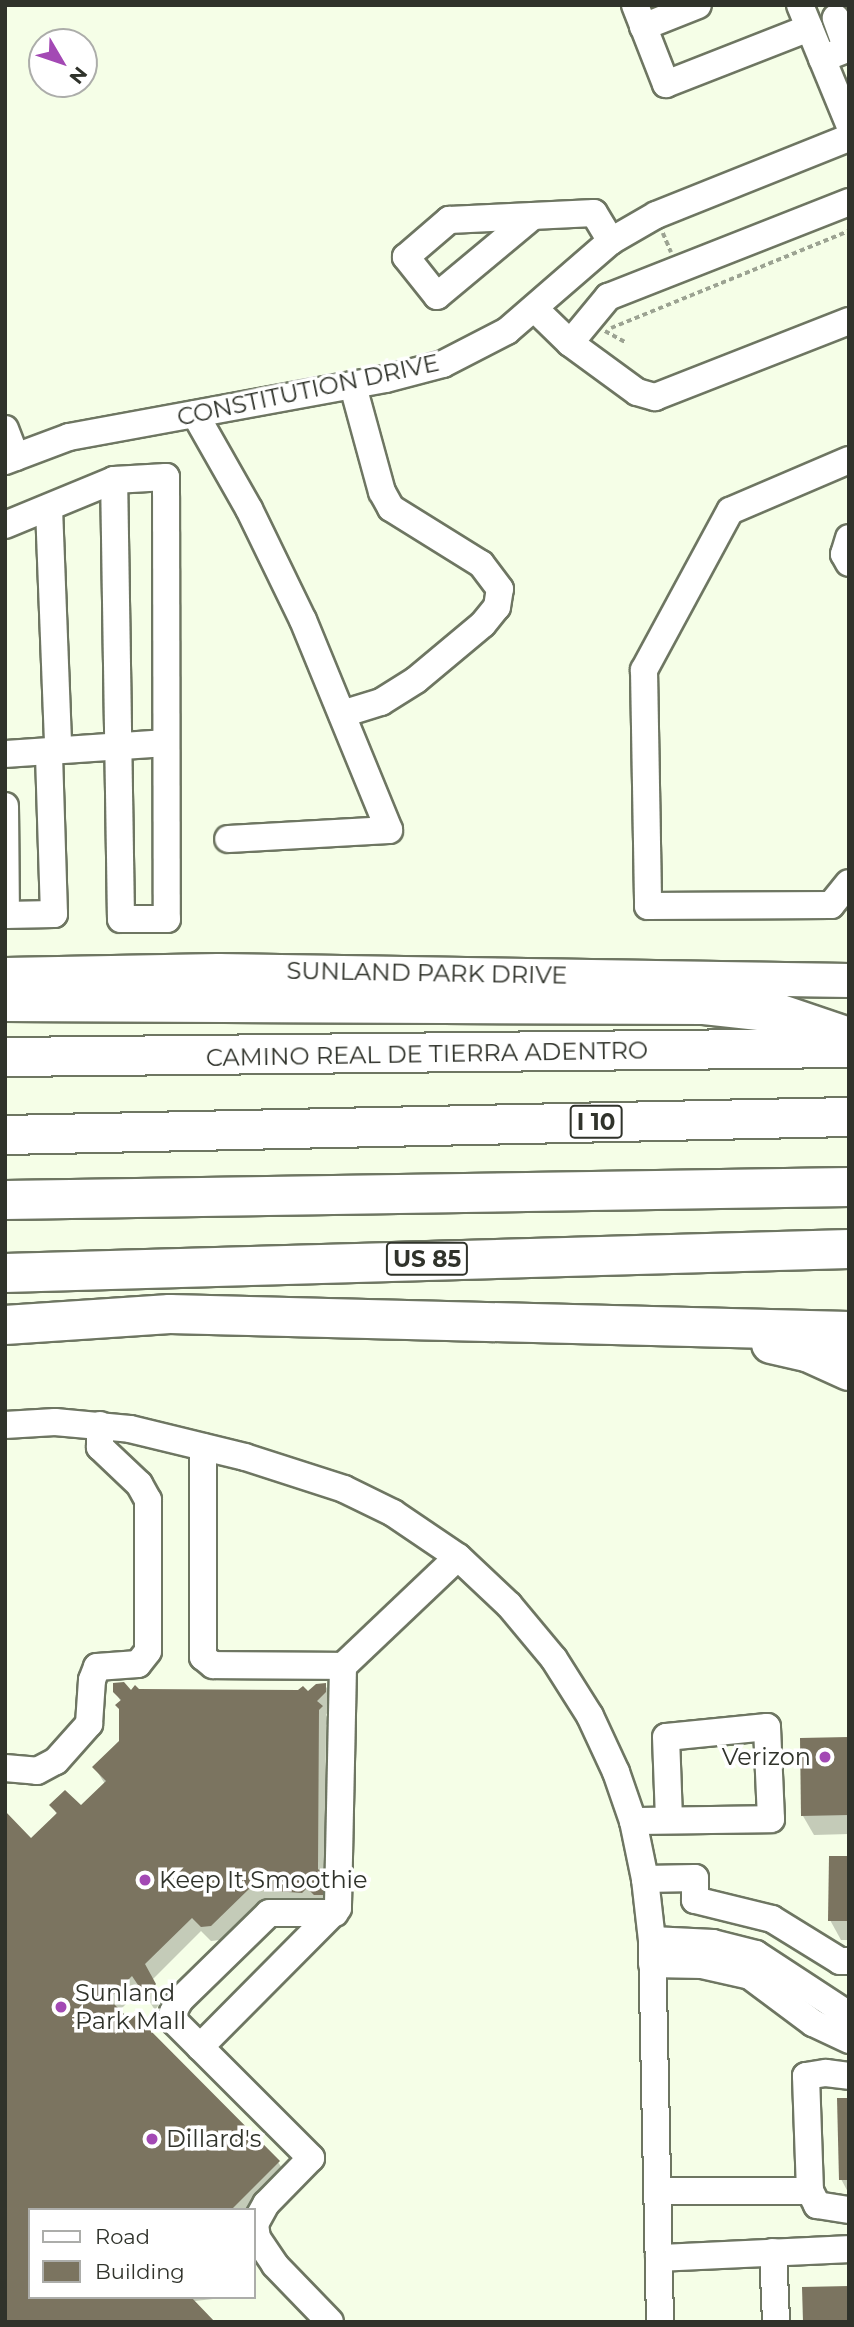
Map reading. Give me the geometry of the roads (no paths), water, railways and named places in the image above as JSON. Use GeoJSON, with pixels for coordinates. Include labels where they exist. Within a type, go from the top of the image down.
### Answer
{"type":"FeatureCollection","features":[{"type":"Feature","properties":{"kind":"highway"},"geometry":{"type":"LineString","coordinates":[[5,1002],[245,1006],[691,1004],[778,1013],[849,1037]]}},
{"type":"Feature","properties":{"kind":"highway"},"geometry":{"type":"LineString","coordinates":[[5,1024],[245,1006]]}},
{"type":"Feature","properties":{"kind":"highway","name":"CAMINO REAL DE TIERRA ADENTRO"},"geometry":{"type":"LineString","coordinates":[[5,1057],[432,1055],[849,1048]]}},
{"type":"Feature","properties":{"kind":"highway"},"geometry":{"type":"LineString","coordinates":[[5,1078],[146,1074],[432,1055]]}},
{"type":"Feature","properties":{"kind":"highway","name":"I 10"},"geometry":{"type":"LineString","coordinates":[[5,1135],[849,1117]]}},
{"type":"Feature","properties":{"kind":"highway"},"geometry":{"type":"LineString","coordinates":[[5,1200],[849,1187]]}},
{"type":"Feature","properties":{"kind":"highway","name":"US 85"},"geometry":{"type":"LineString","coordinates":[[5,1273],[849,1249]]}},
{"type":"Feature","properties":{"kind":"highway"},"geometry":{"type":"LineString","coordinates":[[5,1325],[170,1314],[849,1331]]}},
{"type":"Feature","properties":{"kind":"highway"},"geometry":{"type":"LineString","coordinates":[[697,1327],[807,1352],[849,1371]]}},
{"type":"Feature","properties":{"kind":"main road","name":"SUNLAND PARK DRIVE"},"geometry":{"type":"LineString","coordinates":[[5,974],[218,970],[849,980]]}},
{"type":"Feature","properties":{"kind":"street"},"geometry":{"type":"LineString","coordinates":[[698,5],[639,16],[666,84],[804,17],[849,124]]}},
{"type":"Feature","properties":{"kind":"street"},"geometry":{"type":"LineString","coordinates":[[822,59],[847,49],[836,18]]}},
{"type":"Feature","properties":{"kind":"street","name":"CONSTITUTION DRIVE"},"geometry":{"type":"LineString","coordinates":[[11,459],[69,437],[353,386],[443,364],[507,331],[611,241],[656,215],[849,138]]}},
{"type":"Feature","properties":{"kind":"street"},"geometry":{"type":"LineString","coordinates":[[570,343],[608,298],[849,202]]}},
{"type":"Feature","properties":{"kind":"street"},"geometry":{"type":"LineString","coordinates":[[533,216],[594,213],[611,241]]}},
{"type":"Feature","properties":{"kind":"street"},"geometry":{"type":"LineString","coordinates":[[535,309],[570,343],[637,392],[655,397],[849,321]]}},
{"type":"Feature","properties":{"kind":"street"},"geometry":{"type":"LineString","coordinates":[[341,714],[381,702],[416,680],[483,624],[497,607],[500,589],[481,564],[391,508],[382,492],[353,386]]}},
{"type":"Feature","properties":{"kind":"street"},"geometry":{"type":"LineString","coordinates":[[195,414],[249,509],[341,714],[389,830],[228,839]]}},
{"type":"Feature","properties":{"kind":"street"},"geometry":{"type":"LineString","coordinates":[[5,429],[11,459]]}},
{"type":"Feature","properties":{"kind":"street"},"geometry":{"type":"LineString","coordinates":[[849,460],[730,511],[644,670],[648,906],[831,905],[849,883]]}},
{"type":"Feature","properties":{"kind":"street"},"geometry":{"type":"LineString","coordinates":[[5,525],[114,480],[166,477],[167,919],[121,919],[114,480]]}},
{"type":"Feature","properties":{"kind":"street"},"geometry":{"type":"LineString","coordinates":[[5,806],[5,915],[54,914],[49,508]]}},
{"type":"Feature","properties":{"kind":"street"},"geometry":{"type":"LineString","coordinates":[[849,538],[844,554],[849,563]]}},
{"type":"Feature","properties":{"kind":"street"},"geometry":{"type":"LineString","coordinates":[[5,754],[165,743]]}},
{"type":"Feature","properties":{"kind":"street"},"geometry":{"type":"LineString","coordinates":[[5,1424],[100,1425],[294,1470],[344,1489],[393,1513],[458,1557],[513,1609],[564,1674],[604,1746],[633,1821],[645,1879],[652,1952],[660,2322]]}},
{"type":"Feature","properties":{"kind":"street"},"geometry":{"type":"LineString","coordinates":[[5,1768],[37,1771],[56,1761],[89,1724],[92,1681],[97,1667],[138,1664],[148,1651],[148,1500],[139,1484],[100,1447],[100,1425]]}},
{"type":"Feature","properties":{"kind":"street"},"geometry":{"type":"LineString","coordinates":[[203,1447],[203,1657],[213,1665],[343,1666],[458,1557]]}},
{"type":"Feature","properties":{"kind":"street"},"geometry":{"type":"LineString","coordinates":[[200,2047],[335,1913],[340,1900],[343,1666]]}},
{"type":"Feature","properties":{"kind":"street"},"geometry":{"type":"LineString","coordinates":[[633,1821],[771,1819],[767,1727],[666,1737],[669,1820]]}},
{"type":"Feature","properties":{"kind":"street"},"geometry":{"type":"LineString","coordinates":[[645,1879],[695,1878],[695,1900],[772,1919],[840,1961],[849,1961]]}},
{"type":"Feature","properties":{"kind":"street"},"geometry":{"type":"LineString","coordinates":[[256,2222],[266,2204],[311,2158],[175,2022],[173,2012],[180,2000],[269,1913],[335,1913]]}},
{"type":"Feature","properties":{"kind":"street"},"geometry":{"type":"LineString","coordinates":[[652,1952],[713,1943],[756,1954],[849,2015]]}},
{"type":"Feature","properties":{"kind":"street"},"geometry":{"type":"LineString","coordinates":[[652,1952],[750,1976],[813,2023],[849,2040]]}},
{"type":"Feature","properties":{"kind":"street"},"geometry":{"type":"LineString","coordinates":[[849,2076],[826,2073],[806,2076],[810,2191],[817,2205],[849,2210]]}},
{"type":"Feature","properties":{"kind":"street"},"geometry":{"type":"LineString","coordinates":[[657,2191],[810,2191]]}},
{"type":"Feature","properties":{"kind":"street"},"geometry":{"type":"LineString","coordinates":[[256,2231],[257,2238],[275,2266],[330,2322]]}},
{"type":"Feature","properties":{"kind":"street"},"geometry":{"type":"LineString","coordinates":[[659,2258],[849,2249]]}},
{"type":"Feature","properties":{"kind":"street"},"geometry":{"type":"LineString","coordinates":[[773,2252],[776,2322]]}},
{"type":"Feature","properties":{"kind":"place","name":"Verizon"},"geometry":{"type":"Point","coordinates":[825,1757]}},
{"type":"Feature","properties":{"kind":"place","name":"Keep It Smoothie"},"geometry":{"type":"Point","coordinates":[145,1880]}},
{"type":"Feature","properties":{"kind":"place","name":"Sunland Park Mall"},"geometry":{"type":"Point","coordinates":[61,2007]}},
{"type":"Feature","properties":{"kind":"place","name":"Dillard's"},"geometry":{"type":"Point","coordinates":[152,2139]}}]}
